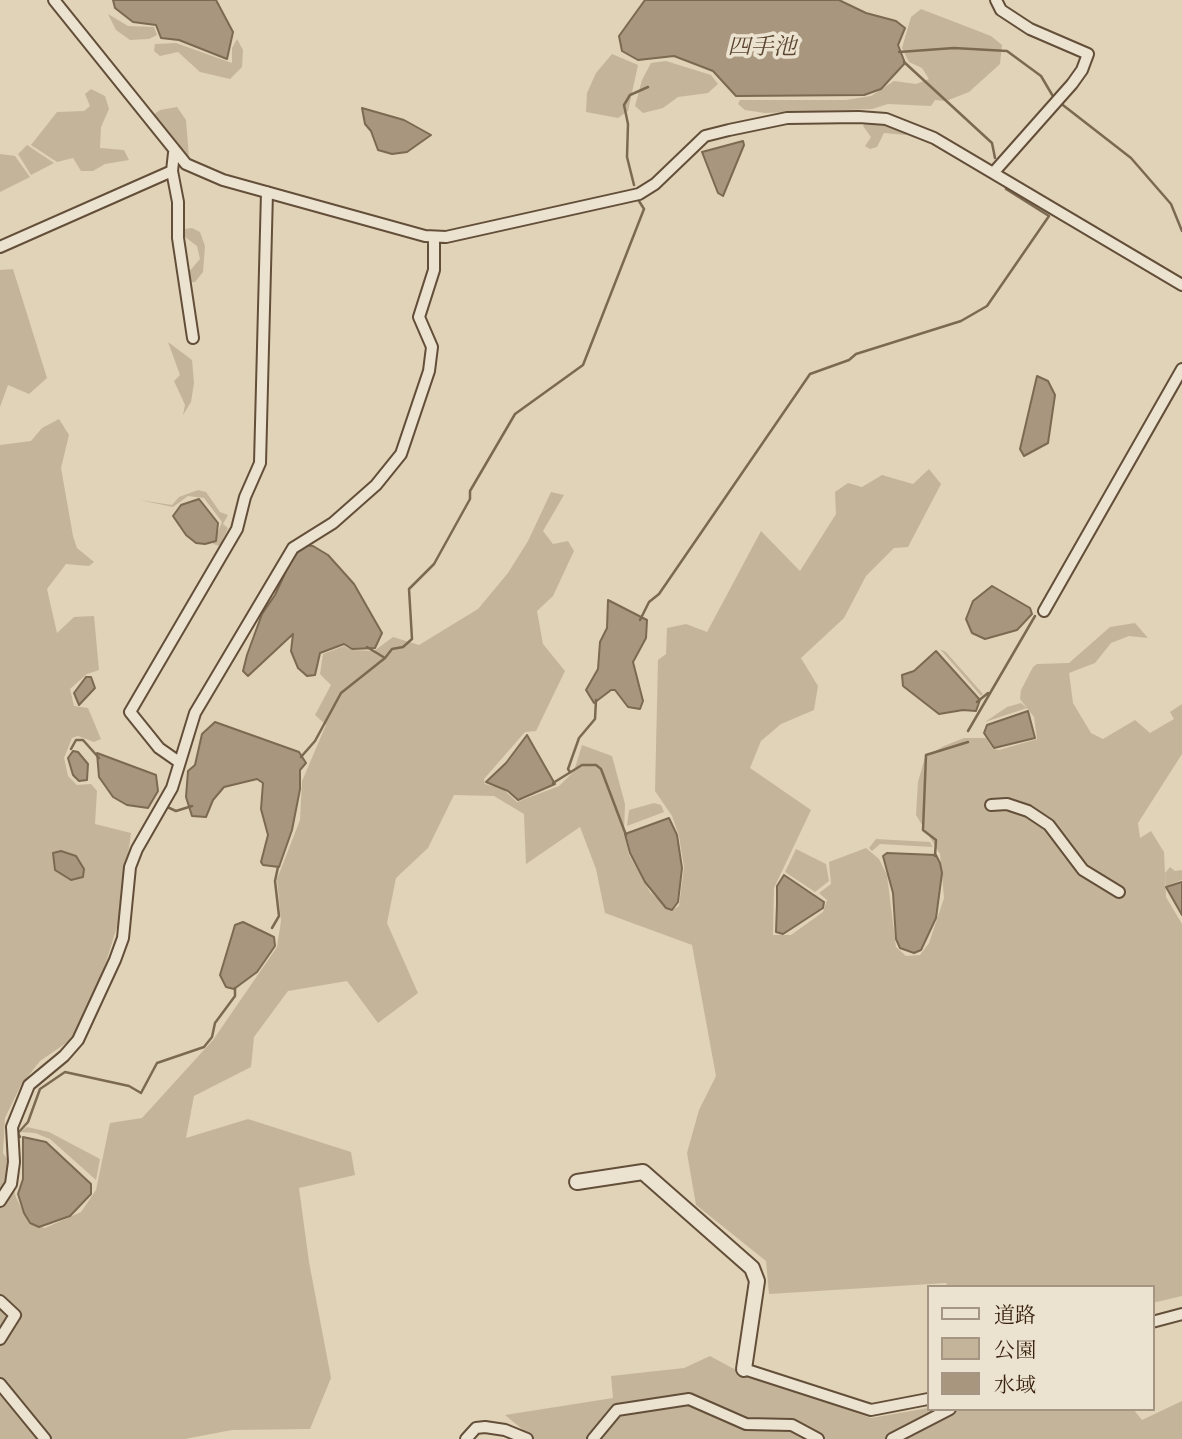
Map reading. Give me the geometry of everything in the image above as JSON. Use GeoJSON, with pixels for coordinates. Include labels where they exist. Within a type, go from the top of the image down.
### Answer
{"type":"FeatureCollection","features":[{"type":"Feature","properties":{"kind":"street"},"geometry":{"type":"LineString","coordinates":[[54,0],[174,153],[201,173],[434,237],[639,194],[655,184],[705,136],[787,118],[886,119],[909,126],[994,172],[1182,285]]}},
{"type":"Feature","properties":{"kind":"street"},"geometry":{"type":"LineString","coordinates":[[994,172],[1082,70],[1088,54],[1030,29],[1001,10],[996,0]]}},
{"type":"Feature","properties":{"kind":"street"},"geometry":{"type":"LineString","coordinates":[[174,153],[172,171],[178,202],[182,275],[193,338]]}},
{"type":"Feature","properties":{"kind":"street"},"geometry":{"type":"LineString","coordinates":[[0,247],[172,171]]}},
{"type":"Feature","properties":{"kind":"street"},"geometry":{"type":"LineString","coordinates":[[179,762],[159,748],[131,712],[237,529],[245,497],[260,463],[267,192]]}},
{"type":"Feature","properties":{"kind":"street"},"geometry":{"type":"LineString","coordinates":[[0,1200],[11,1184],[12,1127],[29,1085],[64,1056],[78,1040],[123,938],[130,867],[137,849],[172,788],[195,713],[293,548],[333,523],[376,485],[401,454],[429,371],[432,347],[419,317],[434,270],[434,237]]}},
{"type":"Feature","properties":{"kind":"street"},"geometry":{"type":"LineString","coordinates":[[1044,611],[1182,369]]}},
{"type":"Feature","properties":{"kind":"street"},"geometry":{"type":"LineString","coordinates":[[991,805],[1015,806],[1049,825],[1083,870],[1119,892]]}},
{"type":"Feature","properties":{"kind":"street"},"geometry":{"type":"LineString","coordinates":[[577,1182],[643,1172],[751,1268],[757,1281],[744,1369],[871,1410],[926,1399]]}},
{"type":"Feature","properties":{"kind":"street"},"geometry":{"type":"LineString","coordinates":[[0,1301],[15,1315],[0,1339]]}},
{"type":"Feature","properties":{"kind":"street"},"geometry":{"type":"LineString","coordinates":[[1154,1321],[1182,1314]]}},
{"type":"Feature","properties":{"kind":"street"},"geometry":{"type":"LineString","coordinates":[[0,1384],[45,1439]]}},
{"type":"Feature","properties":{"kind":"street"},"geometry":{"type":"LineString","coordinates":[[593,1439],[617,1410],[689,1399],[746,1424],[792,1425],[818,1439]]}},
{"type":"Feature","properties":{"kind":"street"},"geometry":{"type":"LineString","coordinates":[[892,1439],[946,1411]]}},
{"type":"Feature","properties":{"kind":"street"},"geometry":{"type":"LineString","coordinates":[[466,1439],[476,1428],[485,1427],[505,1430],[527,1439]]}},
{"type":"Feature","properties":{"kind":"green space"},"geometry":{"type":"Polygon","coordinates":[[[921,9],[991,36],[1002,45],[1000,64],[969,92],[946,101],[935,100],[931,106],[888,104],[872,109],[765,113],[745,110],[738,104],[740,100],[846,100],[871,96],[894,81],[916,84],[929,79],[922,68],[909,62],[902,48],[911,17],[921,9]]]}},
{"type":"Feature","properties":{"kind":"green space"},"geometry":{"type":"Polygon","coordinates":[[[108,14],[128,26],[154,27],[157,35],[149,39],[130,40],[116,30],[108,14]]]}},
{"type":"Feature","properties":{"kind":"green space"},"geometry":{"type":"Polygon","coordinates":[[[237,39],[243,50],[242,67],[230,79],[200,72],[178,52],[160,56],[154,51],[155,44],[176,43],[232,63],[232,48],[237,39]]]}},
{"type":"Feature","properties":{"kind":"green space"},"geometry":{"type":"Polygon","coordinates":[[[612,54],[638,65],[628,111],[618,118],[586,112],[587,93],[596,73],[612,54]]]}},
{"type":"Feature","properties":{"kind":"green space"},"geometry":{"type":"Polygon","coordinates":[[[666,61],[711,75],[718,84],[708,93],[678,97],[663,108],[643,113],[635,106],[642,80],[651,63],[666,61]]]}},
{"type":"Feature","properties":{"kind":"green space"},"geometry":{"type":"Polygon","coordinates":[[[91,89],[105,96],[109,109],[101,127],[100,148],[124,150],[129,160],[105,164],[93,171],[81,171],[73,158],[57,162],[31,145],[57,112],[84,111],[90,106],[85,94],[91,89]]]}},
{"type":"Feature","properties":{"kind":"green space"},"geometry":{"type":"Polygon","coordinates":[[[177,107],[186,120],[189,158],[152,116],[160,110],[177,107]]]}},
{"type":"Feature","properties":{"kind":"green space"},"geometry":{"type":"Polygon","coordinates":[[[865,123],[892,127],[905,131],[906,135],[884,133],[877,147],[870,149],[865,146],[871,137],[863,126],[865,123]]]}},
{"type":"Feature","properties":{"kind":"green space"},"geometry":{"type":"Polygon","coordinates":[[[27,145],[54,163],[31,175],[18,154],[27,145]]]}},
{"type":"Feature","properties":{"kind":"green space"},"geometry":{"type":"Polygon","coordinates":[[[0,154],[15,156],[30,177],[0,192],[0,154]]]}},
{"type":"Feature","properties":{"kind":"green space"},"geometry":{"type":"Polygon","coordinates":[[[192,228],[200,232],[205,246],[203,272],[195,282],[190,282],[188,273],[200,259],[197,246],[185,237],[184,229],[192,228]]]}},
{"type":"Feature","properties":{"kind":"green space"},"geometry":{"type":"Polygon","coordinates":[[[13,269],[47,378],[29,394],[8,385],[0,407],[0,270],[13,269]]]}},
{"type":"Feature","properties":{"kind":"green space"},"geometry":{"type":"Polygon","coordinates":[[[168,342],[192,360],[194,383],[191,402],[183,415],[185,405],[174,381],[180,375],[168,342]]]}},
{"type":"Feature","properties":{"kind":"green space"},"geometry":{"type":"Polygon","coordinates":[[[59,419],[69,435],[61,468],[73,536],[77,548],[94,562],[89,566],[66,564],[47,589],[57,633],[74,617],[94,616],[99,670],[87,674],[70,689],[74,706],[88,708],[101,739],[94,742],[78,736],[72,738],[64,758],[68,776],[77,785],[91,784],[97,791],[95,824],[131,833],[120,917],[102,975],[72,1039],[40,1061],[21,1085],[5,1118],[3,1153],[12,1166],[15,1195],[29,1224],[45,1228],[81,1212],[96,1190],[110,1123],[142,1118],[213,1040],[277,947],[281,921],[277,879],[300,820],[302,781],[326,725],[315,715],[331,685],[320,674],[323,654],[344,646],[352,650],[374,651],[393,637],[419,645],[478,609],[508,573],[528,541],[551,492],[564,495],[543,531],[553,544],[568,541],[574,551],[553,596],[537,611],[543,644],[565,671],[536,731],[525,732],[484,779],[485,784],[503,789],[517,802],[559,786],[574,771],[582,745],[612,756],[625,804],[624,832],[629,855],[650,892],[671,911],[679,906],[684,867],[679,836],[672,816],[655,791],[658,660],[666,654],[667,628],[686,624],[707,632],[761,531],[800,571],[836,514],[835,492],[848,483],[862,487],[882,475],[913,484],[929,469],[941,484],[908,547],[894,548],[866,576],[844,618],[801,658],[818,686],[814,710],[781,724],[761,741],[750,768],[811,810],[774,888],[773,935],[791,935],[823,912],[827,900],[819,893],[831,884],[829,862],[866,848],[879,859],[887,875],[896,947],[906,956],[920,955],[929,943],[944,898],[940,854],[916,815],[918,782],[925,757],[964,738],[986,738],[993,749],[999,750],[1037,739],[1034,717],[1020,699],[1021,690],[1033,667],[1037,664],[1069,663],[1110,627],[1135,623],[1148,638],[1129,636],[1111,643],[1095,663],[1069,673],[1073,703],[1091,733],[1103,739],[1135,720],[1150,733],[1174,719],[1170,712],[1182,704],[1182,754],[1138,823],[1140,838],[1151,831],[1164,852],[1166,897],[1182,924],[1182,1296],[1154,1303],[1154,1285],[946,1283],[769,1294],[766,1261],[696,1205],[687,1153],[699,1110],[716,1076],[692,945],[605,913],[596,869],[580,827],[526,864],[524,814],[494,796],[454,795],[428,848],[396,878],[387,923],[418,993],[378,1023],[347,981],[288,991],[254,1037],[251,1067],[194,1096],[186,1138],[248,1119],[351,1152],[355,1175],[299,1188],[309,1262],[331,1378],[310,1429],[232,1430],[185,1439],[0,1439],[0,445],[31,441],[42,428],[59,419]]]}},
{"type":"Feature","properties":{"kind":"green space"},"geometry":{"type":"Polygon","coordinates":[[[198,490],[206,492],[220,512],[228,515],[223,524],[228,528],[220,546],[213,544],[222,522],[204,498],[188,496],[173,507],[139,500],[172,505],[179,497],[198,490]]]}},
{"type":"Feature","properties":{"kind":"green space"},"geometry":{"type":"Polygon","coordinates":[[[940,649],[946,652],[983,694],[981,696],[940,649]]]}},
{"type":"Feature","properties":{"kind":"green space"},"geometry":{"type":"Polygon","coordinates":[[[1021,703],[1027,708],[985,722],[1007,707],[1021,703]]]}},
{"type":"Feature","properties":{"kind":"green space"},"geometry":{"type":"Polygon","coordinates":[[[654,803],[661,805],[664,812],[627,826],[629,810],[654,803]]]}},
{"type":"Feature","properties":{"kind":"green space"},"geometry":{"type":"Polygon","coordinates":[[[876,839],[930,842],[933,847],[880,844],[872,851],[869,848],[876,839]]]}},
{"type":"Feature","properties":{"kind":"green space"},"geometry":{"type":"Polygon","coordinates":[[[796,849],[826,864],[829,881],[815,892],[785,872],[796,849]]]}},
{"type":"Feature","properties":{"kind":"green space"},"geometry":{"type":"Polygon","coordinates":[[[1170,867],[1175,871],[1182,870],[1182,880],[1166,886],[1165,873],[1170,867]]]}},
{"type":"Feature","properties":{"kind":"green space"},"geometry":{"type":"Polygon","coordinates":[[[27,1127],[49,1132],[100,1159],[96,1180],[50,1139],[35,1133],[20,1132],[27,1127]]]}},
{"type":"Feature","properties":{"kind":"green space"},"geometry":{"type":"Polygon","coordinates":[[[710,1356],[732,1368],[871,1418],[926,1408],[926,1411],[1135,1411],[1142,1420],[1182,1401],[1182,1439],[534,1439],[505,1415],[613,1398],[611,1376],[684,1368],[710,1356]]]}},
{"type":"Feature","properties":{"kind":"water"},"geometry":{"type":"Polygon","coordinates":[[[113,0],[216,0],[233,32],[227,59],[179,40],[161,38],[156,25],[133,22],[115,8],[113,0]]]}},
{"type":"Feature","properties":{"kind":"water","name":"四手池"},"geometry":{"type":"Polygon","coordinates":[[[645,0],[839,0],[866,13],[896,21],[905,28],[898,45],[905,63],[881,89],[864,95],[736,96],[713,71],[674,56],[638,60],[622,51],[619,36],[645,0]]]}},
{"type":"Feature","properties":{"kind":"water"},"geometry":{"type":"Polygon","coordinates":[[[362,108],[404,120],[431,135],[407,152],[392,154],[378,150],[371,131],[365,124],[362,108]]]}},
{"type":"Feature","properties":{"kind":"water"},"geometry":{"type":"Polygon","coordinates":[[[743,141],[744,145],[723,196],[718,193],[702,152],[743,141]]]}},
{"type":"Feature","properties":{"kind":"water"},"geometry":{"type":"Polygon","coordinates":[[[1037,376],[1048,381],[1055,395],[1048,443],[1024,456],[1020,449],[1037,376]]]}},
{"type":"Feature","properties":{"kind":"water"},"geometry":{"type":"Polygon","coordinates":[[[199,499],[218,523],[216,541],[205,544],[196,543],[186,535],[173,516],[181,505],[199,499]]]}},
{"type":"Feature","properties":{"kind":"water"},"geometry":{"type":"Polygon","coordinates":[[[304,545],[313,546],[328,555],[354,584],[382,633],[375,648],[352,649],[344,644],[320,653],[315,675],[307,676],[298,668],[291,651],[293,634],[248,676],[243,671],[262,614],[275,595],[292,558],[304,545]]]}},
{"type":"Feature","properties":{"kind":"water"},"geometry":{"type":"Polygon","coordinates":[[[992,586],[1030,608],[1032,614],[1017,630],[985,639],[972,633],[966,619],[973,601],[992,586]]]}},
{"type":"Feature","properties":{"kind":"water"},"geometry":{"type":"Polygon","coordinates":[[[608,600],[647,620],[646,638],[633,662],[643,701],[640,709],[628,707],[615,690],[611,690],[594,703],[586,690],[598,669],[600,642],[607,628],[608,600]]]}},
{"type":"Feature","properties":{"kind":"water"},"geometry":{"type":"Polygon","coordinates":[[[936,651],[980,700],[976,711],[939,714],[903,686],[902,675],[914,671],[936,651]]]}},
{"type":"Feature","properties":{"kind":"water"},"geometry":{"type":"Polygon","coordinates":[[[86,677],[91,677],[95,688],[79,705],[74,693],[86,677]]]}},
{"type":"Feature","properties":{"kind":"water"},"geometry":{"type":"Polygon","coordinates":[[[1028,711],[1035,738],[994,748],[984,733],[987,725],[1028,711]]]}},
{"type":"Feature","properties":{"kind":"water"},"geometry":{"type":"Polygon","coordinates":[[[215,722],[299,752],[306,763],[300,770],[300,789],[292,830],[279,867],[263,865],[261,862],[268,835],[261,809],[263,783],[257,779],[224,787],[213,800],[206,817],[192,816],[186,797],[188,771],[195,765],[202,734],[215,722]]]}},
{"type":"Feature","properties":{"kind":"water"},"geometry":{"type":"Polygon","coordinates":[[[527,735],[555,784],[518,800],[508,791],[486,782],[506,763],[527,735]]]}},
{"type":"Feature","properties":{"kind":"water"},"geometry":{"type":"Polygon","coordinates":[[[73,751],[78,752],[88,764],[87,780],[79,781],[73,775],[68,758],[73,751]]]}},
{"type":"Feature","properties":{"kind":"water"},"geometry":{"type":"Polygon","coordinates":[[[97,753],[156,775],[158,791],[148,808],[127,805],[113,797],[99,777],[97,753]]]}},
{"type":"Feature","properties":{"kind":"water"},"geometry":{"type":"Polygon","coordinates":[[[669,818],[677,835],[682,868],[678,902],[672,910],[666,908],[645,882],[630,853],[625,834],[669,818]]]}},
{"type":"Feature","properties":{"kind":"water"},"geometry":{"type":"Polygon","coordinates":[[[61,851],[76,856],[84,869],[83,877],[71,880],[55,870],[53,853],[61,851]]]}},
{"type":"Feature","properties":{"kind":"water"},"geometry":{"type":"Polygon","coordinates":[[[887,853],[936,855],[940,863],[942,873],[936,918],[921,950],[914,953],[900,948],[896,939],[893,893],[883,856],[887,853]]]}},
{"type":"Feature","properties":{"kind":"water"},"geometry":{"type":"Polygon","coordinates":[[[784,875],[824,902],[823,908],[783,934],[776,932],[777,886],[784,875]]]}},
{"type":"Feature","properties":{"kind":"water"},"geometry":{"type":"Polygon","coordinates":[[[1182,882],[1182,915],[1166,887],[1182,882]]]}},
{"type":"Feature","properties":{"kind":"water"},"geometry":{"type":"Polygon","coordinates":[[[243,922],[274,937],[275,946],[257,972],[234,989],[226,987],[220,975],[235,925],[243,922]]]}},
{"type":"Feature","properties":{"kind":"water"},"geometry":{"type":"Polygon","coordinates":[[[23,1137],[46,1142],[91,1184],[91,1194],[70,1216],[39,1227],[30,1223],[24,1213],[18,1194],[23,1179],[23,1137]]]}},
{"type":"Feature","properties":{"kind":"waterway"},"geometry":{"type":"LineString","coordinates":[[899,52],[954,48],[1007,51],[1041,76],[1054,98]]}},
{"type":"Feature","properties":{"kind":"waterway"},"geometry":{"type":"LineString","coordinates":[[904,62],[992,143],[995,158]]}},
{"type":"Feature","properties":{"kind":"waterway"},"geometry":{"type":"LineString","coordinates":[[634,185],[627,157],[628,124],[624,105],[630,95],[648,87]]}},
{"type":"Feature","properties":{"kind":"waterway"},"geometry":{"type":"LineString","coordinates":[[1059,102],[1131,158],[1171,204],[1182,231]]}},
{"type":"Feature","properties":{"kind":"waterway"},"geometry":{"type":"LineString","coordinates":[[640,620],[649,602],[659,594],[810,374],[849,360],[856,354],[961,321],[987,306],[1049,216],[1006,189]]}},
{"type":"Feature","properties":{"kind":"waterway"},"geometry":{"type":"LineString","coordinates":[[367,647],[385,658],[392,649],[403,647],[412,639],[409,589],[434,564],[470,499],[470,491],[515,414],[583,365],[644,209],[639,201]]}},
{"type":"Feature","properties":{"kind":"waterway"},"geometry":{"type":"LineString","coordinates":[[1045,599],[1064,565]]}},
{"type":"Feature","properties":{"kind":"waterway"},"geometry":{"type":"LineString","coordinates":[[968,731],[1035,616]]}},
{"type":"Feature","properties":{"kind":"waterway"},"geometry":{"type":"LineString","coordinates":[[301,757],[315,741],[341,693],[385,658]]}},
{"type":"Feature","properties":{"kind":"waterway"},"geometry":{"type":"LineString","coordinates":[[977,702],[988,693]]}},
{"type":"Feature","properties":{"kind":"waterway"},"geometry":{"type":"LineString","coordinates":[[570,772],[568,769],[579,738],[595,719],[596,700]]}},
{"type":"Feature","properties":{"kind":"waterway"},"geometry":{"type":"LineString","coordinates":[[71,749],[76,740],[83,740],[99,758]]}},
{"type":"Feature","properties":{"kind":"waterway"},"geometry":{"type":"LineString","coordinates":[[935,856],[936,840],[923,830],[926,755],[968,742]]}},
{"type":"Feature","properties":{"kind":"waterway"},"geometry":{"type":"LineString","coordinates":[[553,783],[582,765],[596,765],[601,769],[626,835]]}},
{"type":"Feature","properties":{"kind":"waterway"},"geometry":{"type":"LineString","coordinates":[[165,806],[176,811],[192,806]]}},
{"type":"Feature","properties":{"kind":"waterway"},"geometry":{"type":"LineString","coordinates":[[272,928],[279,916],[275,881],[278,867]]}},
{"type":"Feature","properties":{"kind":"waterway"},"geometry":{"type":"LineString","coordinates":[[20,1137],[18,1133],[28,1122],[40,1089],[65,1072],[129,1086],[141,1093],[157,1063],[204,1047],[212,1037],[215,1023],[235,996],[235,988]]}}]}
